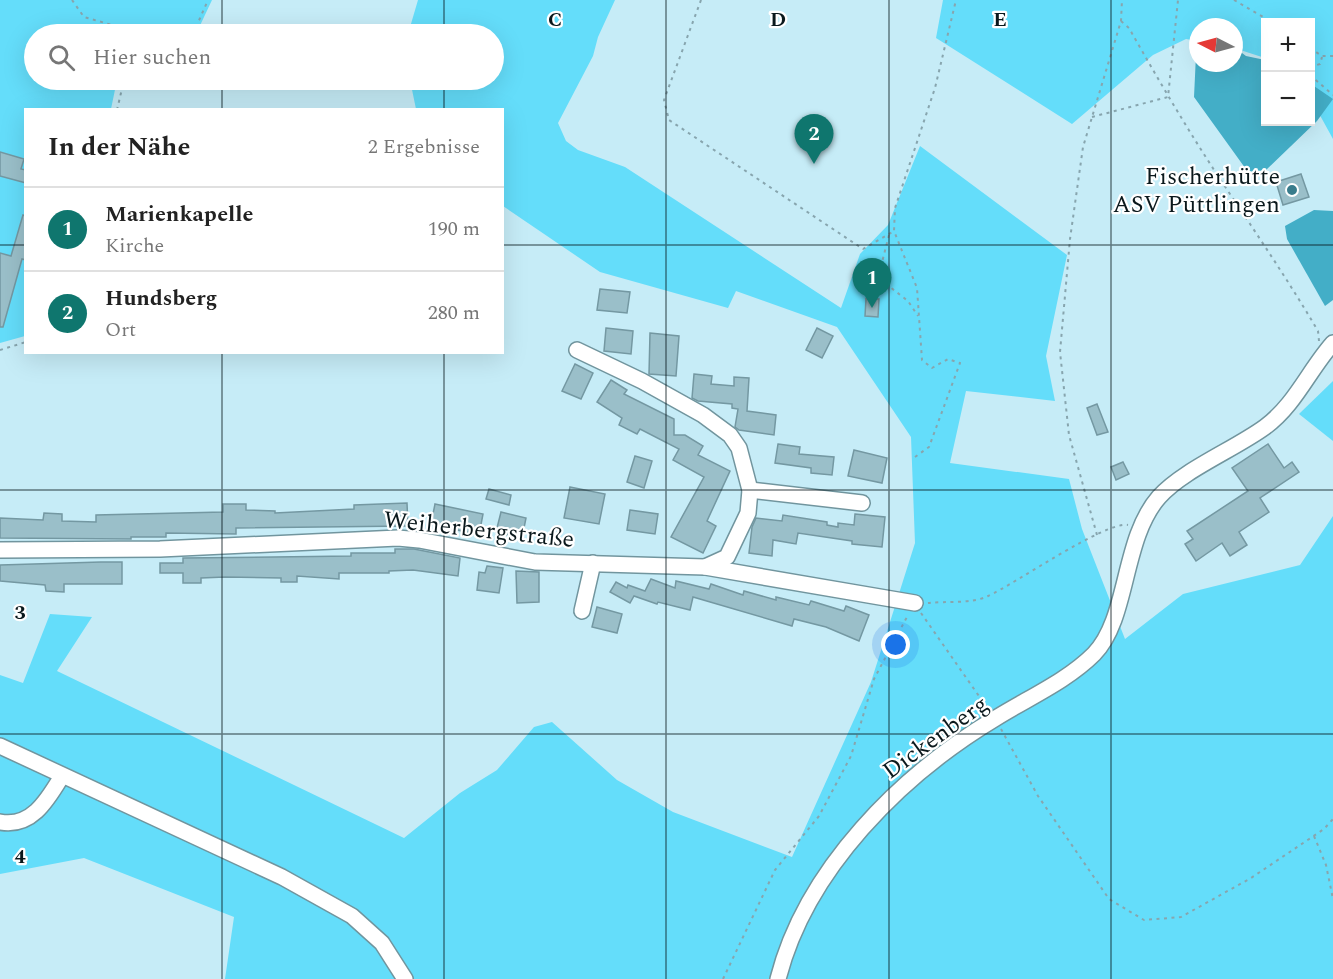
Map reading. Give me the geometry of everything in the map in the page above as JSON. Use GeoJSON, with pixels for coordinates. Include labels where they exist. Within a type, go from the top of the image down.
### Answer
{"type":"FeatureCollection","features":[{"type":"Feature","properties":{"kind":"street"},"geometry":{"type":"LineString","coordinates":[[1139,527],[1160,496],[1266,426],[1296,397],[1333,343]]}},
{"type":"Feature","properties":{"kind":"street"},"geometry":{"type":"LineString","coordinates":[[577,350],[642,381],[703,415],[730,435],[740,448],[750,490],[748,513],[727,557],[705,567]]}},
{"type":"Feature","properties":{"kind":"street"},"geometry":{"type":"LineString","coordinates":[[750,490],[862,502]]}},
{"type":"Feature","properties":{"kind":"street","name":"Dickenberg"},"geometry":{"type":"LineString","coordinates":[[778,979],[796,927],[862,826],[910,778],[995,718],[1069,674],[1095,653],[1111,625],[1139,527]]}},
{"type":"Feature","properties":{"kind":"street","name":"Weiherbergstraße"},"geometry":{"type":"LineString","coordinates":[[0,550],[160,549],[398,538],[535,562],[705,567],[915,603]]}},
{"type":"Feature","properties":{"kind":"street"},"geometry":{"type":"LineString","coordinates":[[582,611],[593,563]]}},
{"type":"Feature","properties":{"kind":"street"},"geometry":{"type":"LineString","coordinates":[[0,746],[282,877],[352,916],[382,943],[405,979]]}},
{"type":"Feature","properties":{"kind":"street"},"geometry":{"type":"LineString","coordinates":[[0,822],[8,823],[27,819],[42,808],[62,776]]}},
{"type":"Feature","properties":{"kind":"path"},"geometry":{"type":"LineString","coordinates":[[72,0],[84,17],[108,24]]}},
{"type":"Feature","properties":{"kind":"path"},"geometry":{"type":"LineString","coordinates":[[197,24],[208,0]]}},
{"type":"Feature","properties":{"kind":"path"},"geometry":{"type":"LineString","coordinates":[[701,0],[664,100],[669,120],[863,249],[894,231]]}},
{"type":"Feature","properties":{"kind":"path"},"geometry":{"type":"LineString","coordinates":[[915,457],[929,447],[960,363],[948,359],[932,368],[922,360],[917,288],[894,231],[895,208],[935,88],[956,0]]}},
{"type":"Feature","properties":{"kind":"path"},"geometry":{"type":"LineString","coordinates":[[1097,535],[1070,435],[1060,352],[1070,239],[1083,147],[1121,21],[1122,0]]}},
{"type":"Feature","properties":{"kind":"path"},"geometry":{"type":"LineString","coordinates":[[1168,97],[1179,0]]}},
{"type":"Feature","properties":{"kind":"path"},"geometry":{"type":"LineString","coordinates":[[1234,0],[1265,18]]}},
{"type":"Feature","properties":{"kind":"path"},"geometry":{"type":"LineString","coordinates":[[1121,21],[1129,28],[1168,97],[1223,184],[1281,268],[1318,331],[1320,360]]}},
{"type":"Feature","properties":{"kind":"path"},"geometry":{"type":"LineString","coordinates":[[1315,51],[1322,56],[1333,56]]}},
{"type":"Feature","properties":{"kind":"path"},"geometry":{"type":"LineString","coordinates":[[1315,65],[1320,64],[1322,56]]}},
{"type":"Feature","properties":{"kind":"path"},"geometry":{"type":"LineString","coordinates":[[1315,79],[1333,95]]}},
{"type":"Feature","properties":{"kind":"path"},"geometry":{"type":"LineString","coordinates":[[117,108],[122,90]]}},
{"type":"Feature","properties":{"kind":"path"},"geometry":{"type":"LineString","coordinates":[[1092,117],[1168,97]]}},
{"type":"Feature","properties":{"kind":"path"},"geometry":{"type":"LineString","coordinates":[[890,233],[878,278],[866,299],[890,287],[908,301],[920,318]]}},
{"type":"Feature","properties":{"kind":"path"},"geometry":{"type":"LineString","coordinates":[[0,350],[24,343]]}},
{"type":"Feature","properties":{"kind":"path"},"geometry":{"type":"LineString","coordinates":[[915,603],[986,598],[1120,523],[1139,527]]}},
{"type":"Feature","properties":{"kind":"path"},"geometry":{"type":"LineString","coordinates":[[915,603],[995,718],[1038,796],[1109,899],[1144,920],[1181,917],[1251,878],[1314,835],[1333,819]]}},
{"type":"Feature","properties":{"kind":"path"},"geometry":{"type":"LineString","coordinates":[[723,979],[775,870],[819,816],[851,756],[874,679],[915,603]]}},
{"type":"Feature","properties":{"kind":"path"},"geometry":{"type":"LineString","coordinates":[[1314,835],[1326,865],[1333,899]]}},
{"type":"Feature","properties":{"kind":"shaded area"},"geometry":{"type":"Polygon","coordinates":[[[0,0],[212,0],[201,24],[24,24],[24,90],[115,90],[111,108],[24,108],[24,336],[0,343],[0,0]]]}},
{"type":"Feature","properties":{"kind":"shaded area"},"geometry":{"type":"Polygon","coordinates":[[[418,0],[615,0],[598,37],[593,56],[558,123],[566,141],[578,150],[625,167],[841,308],[860,254],[888,225],[920,146],[1067,255],[1046,356],[1055,401],[966,391],[950,463],[1069,479],[1082,529],[1125,639],[1183,594],[1300,565],[1333,516],[1333,979],[225,979],[234,917],[84,858],[0,874],[0,675],[23,683],[50,614],[92,617],[57,671],[404,838],[460,793],[497,770],[534,727],[552,722],[617,780],[673,812],[792,857],[871,682],[915,543],[911,437],[837,327],[736,291],[728,308],[600,272],[504,207],[504,108],[416,108],[412,90],[504,90],[504,24],[411,24],[418,0]]]}},
{"type":"Feature","properties":{"kind":"shaded area"},"geometry":{"type":"Polygon","coordinates":[[[943,0],[1333,0],[1333,139],[1315,106],[1315,18],[1261,18],[1261,57],[1243,51],[1243,18],[1189,18],[1189,40],[1153,55],[1072,124],[936,38],[943,0]]]}},
{"type":"Feature","properties":{"kind":"shaded area"},"geometry":{"type":"Polygon","coordinates":[[[1243,54],[1261,59],[1261,126],[1312,126],[1266,170],[1248,172],[1194,97],[1195,72],[1243,72],[1243,54]]]}},
{"type":"Feature","properties":{"kind":"shaded area"},"geometry":{"type":"Polygon","coordinates":[[[1315,87],[1333,99],[1315,123],[1315,87]]]}},
{"type":"Feature","properties":{"kind":"shaded area"},"geometry":{"type":"Polygon","coordinates":[[[1314,210],[1333,211],[1333,300],[1325,306],[1287,239],[1285,226],[1314,210]]]}},
{"type":"Feature","properties":{"kind":"shaded area"},"geometry":{"type":"Polygon","coordinates":[[[1333,381],[1333,441],[1299,414],[1333,381]]]}},
{"type":"Feature","properties":{"kind":"building"},"geometry":{"type":"Polygon","coordinates":[[[0,152],[24,159],[21,169],[24,170],[24,182],[0,176],[0,152]]]}},
{"type":"Feature","properties":{"kind":"building","name":"Fischerhütte ASV Püttlingen"},"geometry":{"type":"Polygon","coordinates":[[[1301,174],[1309,197],[1283,205],[1276,182],[1301,174]]]}},
{"type":"Feature","properties":{"kind":"building"},"geometry":{"type":"Polygon","coordinates":[[[23,215],[24,260],[22,259],[3,327],[0,327],[0,253],[11,256],[23,215]]]}},
{"type":"Feature","properties":{"kind":"building"},"geometry":{"type":"Polygon","coordinates":[[[600,289],[630,292],[627,313],[597,310],[600,289]]]}},
{"type":"Feature","properties":{"kind":"building"},"geometry":{"type":"Polygon","coordinates":[[[866,299],[879,299],[878,317],[865,316],[866,299]]]}},
{"type":"Feature","properties":{"kind":"building"},"geometry":{"type":"Polygon","coordinates":[[[606,328],[633,331],[631,354],[604,351],[606,328]]]}},
{"type":"Feature","properties":{"kind":"building"},"geometry":{"type":"Polygon","coordinates":[[[817,328],[833,336],[822,358],[806,350],[817,328]]]}},
{"type":"Feature","properties":{"kind":"building"},"geometry":{"type":"Polygon","coordinates":[[[650,333],[679,336],[676,376],[649,374],[650,333]]]}},
{"type":"Feature","properties":{"kind":"building"},"geometry":{"type":"Polygon","coordinates":[[[575,364],[593,373],[581,399],[562,391],[575,364]]]}},
{"type":"Feature","properties":{"kind":"building"},"geometry":{"type":"Polygon","coordinates":[[[694,374],[712,376],[711,384],[734,386],[734,377],[749,378],[747,411],[776,415],[774,435],[739,430],[735,427],[738,409],[732,408],[732,404],[698,401],[692,398],[694,374]]]}},
{"type":"Feature","properties":{"kind":"building"},"geometry":{"type":"Polygon","coordinates":[[[611,380],[627,390],[624,394],[674,419],[674,435],[685,435],[703,446],[698,455],[730,471],[707,521],[716,526],[703,553],[671,537],[704,477],[673,460],[679,449],[640,429],[637,434],[619,425],[622,418],[597,402],[611,380]]]}},
{"type":"Feature","properties":{"kind":"building"},"geometry":{"type":"Polygon","coordinates":[[[1097,404],[1108,432],[1097,435],[1087,408],[1097,404]]]}},
{"type":"Feature","properties":{"kind":"building"},"geometry":{"type":"Polygon","coordinates":[[[778,444],[800,447],[799,454],[834,457],[832,475],[811,473],[811,468],[775,463],[778,444]]]}},
{"type":"Feature","properties":{"kind":"building"},"geometry":{"type":"Polygon","coordinates":[[[1268,444],[1284,468],[1292,462],[1299,472],[1260,498],[1269,512],[1239,532],[1247,545],[1230,556],[1222,543],[1196,561],[1185,544],[1193,539],[1187,531],[1248,491],[1232,468],[1268,444]]]}},
{"type":"Feature","properties":{"kind":"building"},"geometry":{"type":"Polygon","coordinates":[[[854,450],[887,458],[882,483],[848,476],[854,450]]]}},
{"type":"Feature","properties":{"kind":"building"},"geometry":{"type":"Polygon","coordinates":[[[635,456],[652,461],[644,488],[627,482],[635,456]]]}},
{"type":"Feature","properties":{"kind":"building"},"geometry":{"type":"Polygon","coordinates":[[[1123,462],[1129,474],[1116,480],[1111,467],[1123,462]]]}},
{"type":"Feature","properties":{"kind":"building"},"geometry":{"type":"Polygon","coordinates":[[[570,487],[605,494],[599,524],[564,518],[570,487]]]}},
{"type":"Feature","properties":{"kind":"building"},"geometry":{"type":"Polygon","coordinates":[[[489,489],[511,495],[509,505],[486,499],[489,489]]]}},
{"type":"Feature","properties":{"kind":"building"},"geometry":{"type":"Polygon","coordinates":[[[407,503],[408,526],[236,528],[236,534],[166,533],[166,537],[131,537],[131,539],[0,538],[0,518],[43,520],[44,513],[62,514],[62,521],[96,522],[96,515],[223,512],[223,504],[246,504],[246,510],[275,511],[275,513],[354,509],[354,505],[407,503]]]}},
{"type":"Feature","properties":{"kind":"building"},"geometry":{"type":"Polygon","coordinates":[[[435,504],[483,514],[479,535],[431,524],[435,504]]]}},
{"type":"Feature","properties":{"kind":"building"},"geometry":{"type":"Polygon","coordinates":[[[630,510],[658,514],[655,534],[627,530],[630,510]]]}},
{"type":"Feature","properties":{"kind":"building"},"geometry":{"type":"Polygon","coordinates":[[[501,512],[526,518],[523,533],[508,532],[507,535],[496,532],[501,512]]]}},
{"type":"Feature","properties":{"kind":"building"},"geometry":{"type":"Polygon","coordinates":[[[855,514],[885,517],[882,547],[852,544],[852,541],[798,533],[796,544],[773,540],[772,556],[749,553],[752,527],[756,518],[782,521],[783,515],[827,522],[827,525],[838,527],[838,523],[854,525],[855,514]]]}},
{"type":"Feature","properties":{"kind":"building"},"geometry":{"type":"Polygon","coordinates":[[[395,549],[414,549],[460,558],[458,576],[413,570],[389,571],[389,573],[339,573],[339,579],[297,576],[297,582],[281,582],[281,578],[225,577],[201,578],[201,583],[183,583],[183,573],[160,573],[160,563],[183,563],[183,558],[351,556],[351,553],[395,553],[395,549]]]}},
{"type":"Feature","properties":{"kind":"building"},"geometry":{"type":"Polygon","coordinates":[[[122,562],[122,584],[64,584],[64,592],[46,591],[45,585],[0,581],[0,565],[122,562]]]}},
{"type":"Feature","properties":{"kind":"building"},"geometry":{"type":"Polygon","coordinates":[[[487,566],[503,568],[499,593],[477,590],[479,572],[485,573],[487,566]]]}},
{"type":"Feature","properties":{"kind":"building"},"geometry":{"type":"Polygon","coordinates":[[[516,571],[539,572],[539,602],[517,603],[516,571]]]}},
{"type":"Feature","properties":{"kind":"building"},"geometry":{"type":"Polygon","coordinates":[[[651,579],[675,588],[676,581],[709,589],[711,584],[743,595],[744,591],[776,600],[776,597],[809,605],[811,601],[844,611],[846,606],[869,615],[859,641],[826,627],[794,619],[792,626],[693,597],[690,610],[658,602],[657,604],[634,596],[630,603],[610,592],[616,582],[627,588],[628,585],[645,591],[651,579]]]}},
{"type":"Feature","properties":{"kind":"building"},"geometry":{"type":"Polygon","coordinates":[[[597,607],[622,614],[617,633],[592,627],[597,607]]]}},
{"type":"Feature","properties":{"kind":"place","name":"Hundsberg"},"geometry":{"type":"Point","coordinates":[814,164]}},
{"type":"Feature","properties":{"kind":"place","name":"Fischerhütte ASV Püttlingen"},"geometry":{"type":"Point","coordinates":[1292,190]}},
{"type":"Feature","properties":{"kind":"place","name":"Marienkapelle"},"geometry":{"type":"Point","coordinates":[872,308]}}]}
